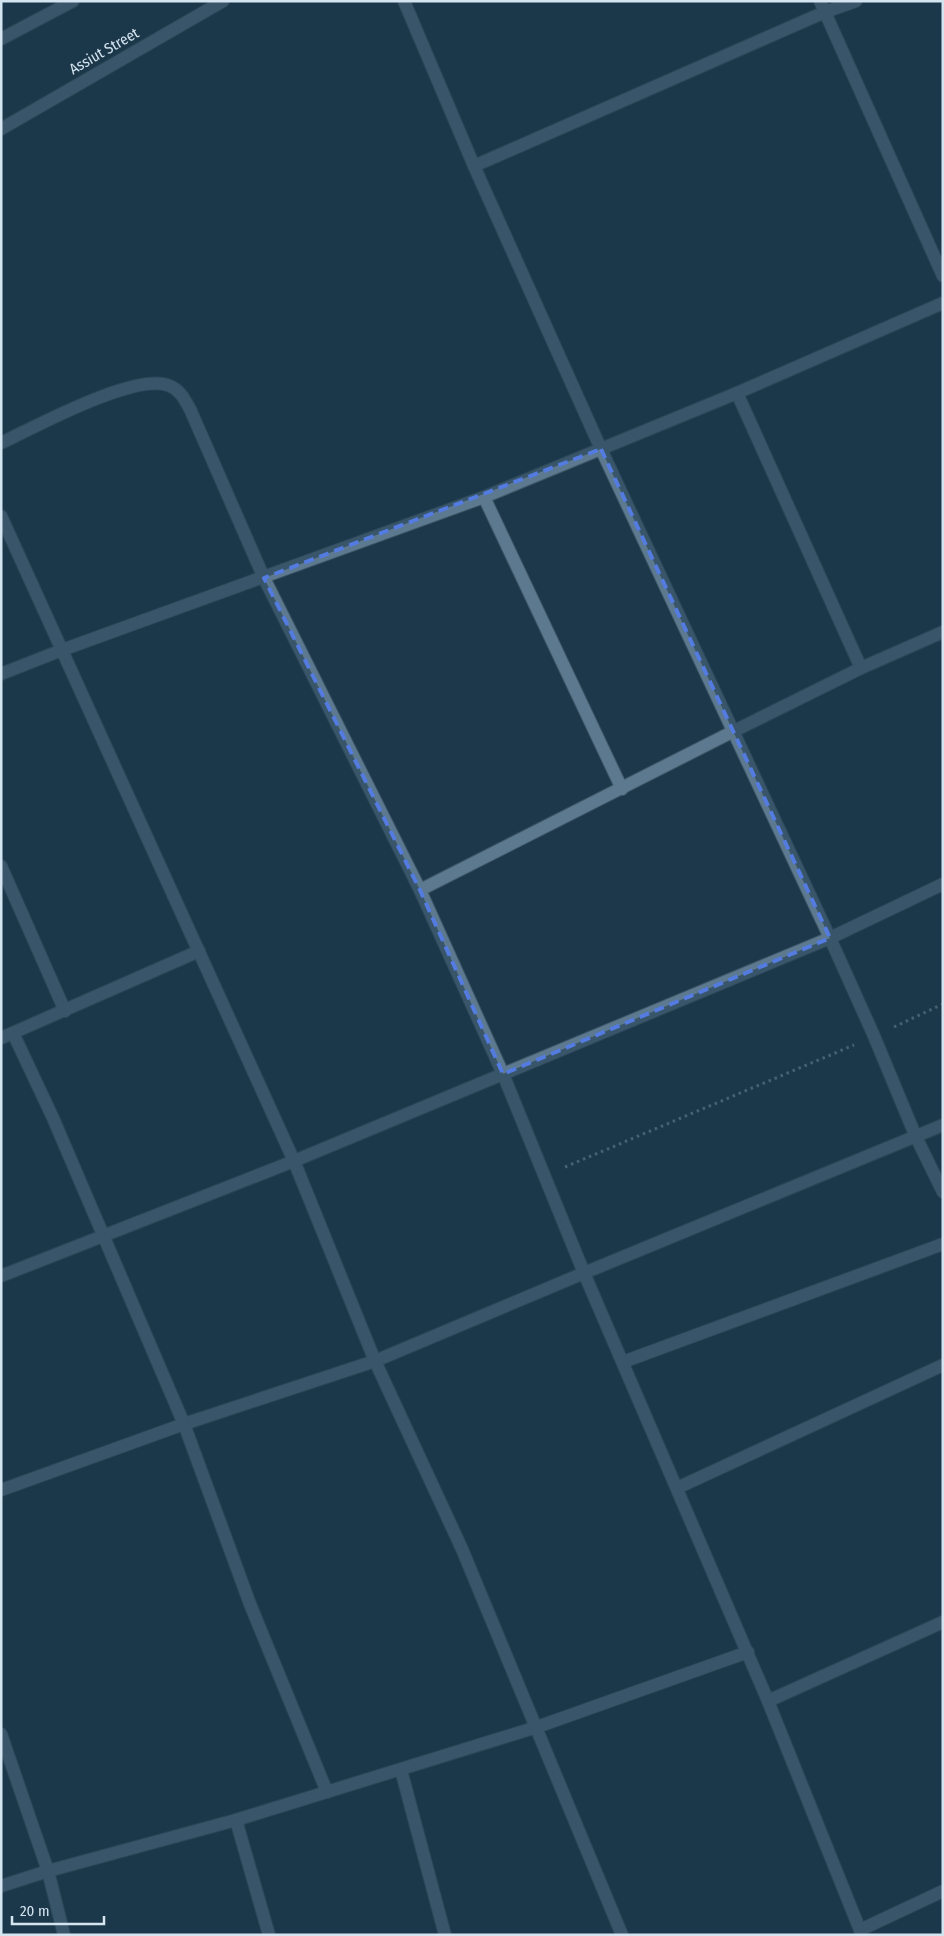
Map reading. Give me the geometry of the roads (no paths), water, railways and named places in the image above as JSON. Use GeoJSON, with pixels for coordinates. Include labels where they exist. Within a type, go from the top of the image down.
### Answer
{"type":"FeatureCollection","features":[{"type":"Feature","properties":{"kind":"street"},"geometry":{"type":"LineString","coordinates":[[2,38],[73,1]]}},
{"type":"Feature","properties":{"kind":"street","name":"Assiut Street"},"geometry":{"type":"LineString","coordinates":[[1,129],[223,1]]}},
{"type":"Feature","properties":{"kind":"street"},"geometry":{"type":"LineString","coordinates":[[404,1],[474,166],[601,449],[830,938],[874,1036],[916,1137],[943,1192]]}},
{"type":"Feature","properties":{"kind":"street"},"geometry":{"type":"LineString","coordinates":[[474,166],[823,7],[856,1]]}},
{"type":"Feature","properties":{"kind":"street"},"geometry":{"type":"LineString","coordinates":[[823,7],[943,276]]}},
{"type":"Feature","properties":{"kind":"street"},"geometry":{"type":"LineString","coordinates":[[1,674],[62,650],[484,497],[737,393],[943,303]]}},
{"type":"Feature","properties":{"kind":"street"},"geometry":{"type":"LineString","coordinates":[[1,443],[103,396],[130,387],[152,383],[170,386],[182,394],[264,578],[420,890],[503,1074],[584,1272],[748,1652],[861,1933],[943,1891]]}},
{"type":"Feature","properties":{"kind":"street"},"geometry":{"type":"LineString","coordinates":[[737,393],[862,668]]}},
{"type":"Feature","properties":{"kind":"street"},"geometry":{"type":"LineString","coordinates":[[484,497],[622,789]]}},
{"type":"Feature","properties":{"kind":"street"},"geometry":{"type":"LineString","coordinates":[[1,516],[294,1161],[375,1361],[462,1549],[622,1935]]}},
{"type":"Feature","properties":{"kind":"street"},"geometry":{"type":"LineString","coordinates":[[420,890],[734,731],[862,668],[943,632]]}},
{"type":"Feature","properties":{"kind":"street"},"geometry":{"type":"LineString","coordinates":[[1,866],[65,1011]]}},
{"type":"Feature","properties":{"kind":"street"},"geometry":{"type":"LineString","coordinates":[[1,1276],[294,1161],[830,938],[943,884]]}},
{"type":"Feature","properties":{"kind":"street"},"geometry":{"type":"LineString","coordinates":[[199,950],[7,1036],[53,1118],[184,1424],[250,1604],[327,1792]]}},
{"type":"Feature","properties":{"kind":"street"},"geometry":{"type":"LineString","coordinates":[[1,1490],[184,1424],[375,1361],[584,1272],[943,1125]]}},
{"type":"Feature","properties":{"kind":"street"},"geometry":{"type":"LineString","coordinates":[[623,1362],[943,1244]]}},
{"type":"Feature","properties":{"kind":"street"},"geometry":{"type":"LineString","coordinates":[[676,1488],[943,1366]]}},
{"type":"Feature","properties":{"kind":"street"},"geometry":{"type":"LineString","coordinates":[[768,1701],[943,1622]]}},
{"type":"Feature","properties":{"kind":"street"},"geometry":{"type":"LineString","coordinates":[[1,1886],[48,1871],[236,1820],[400,1770],[537,1727],[748,1652]]}},
{"type":"Feature","properties":{"kind":"street"},"geometry":{"type":"LineString","coordinates":[[1,1734],[48,1871],[64,1935]]}},
{"type":"Feature","properties":{"kind":"street"},"geometry":{"type":"LineString","coordinates":[[400,1770],[445,1935]]}},
{"type":"Feature","properties":{"kind":"street"},"geometry":{"type":"LineString","coordinates":[[236,1820],[269,1935]]}}]}
